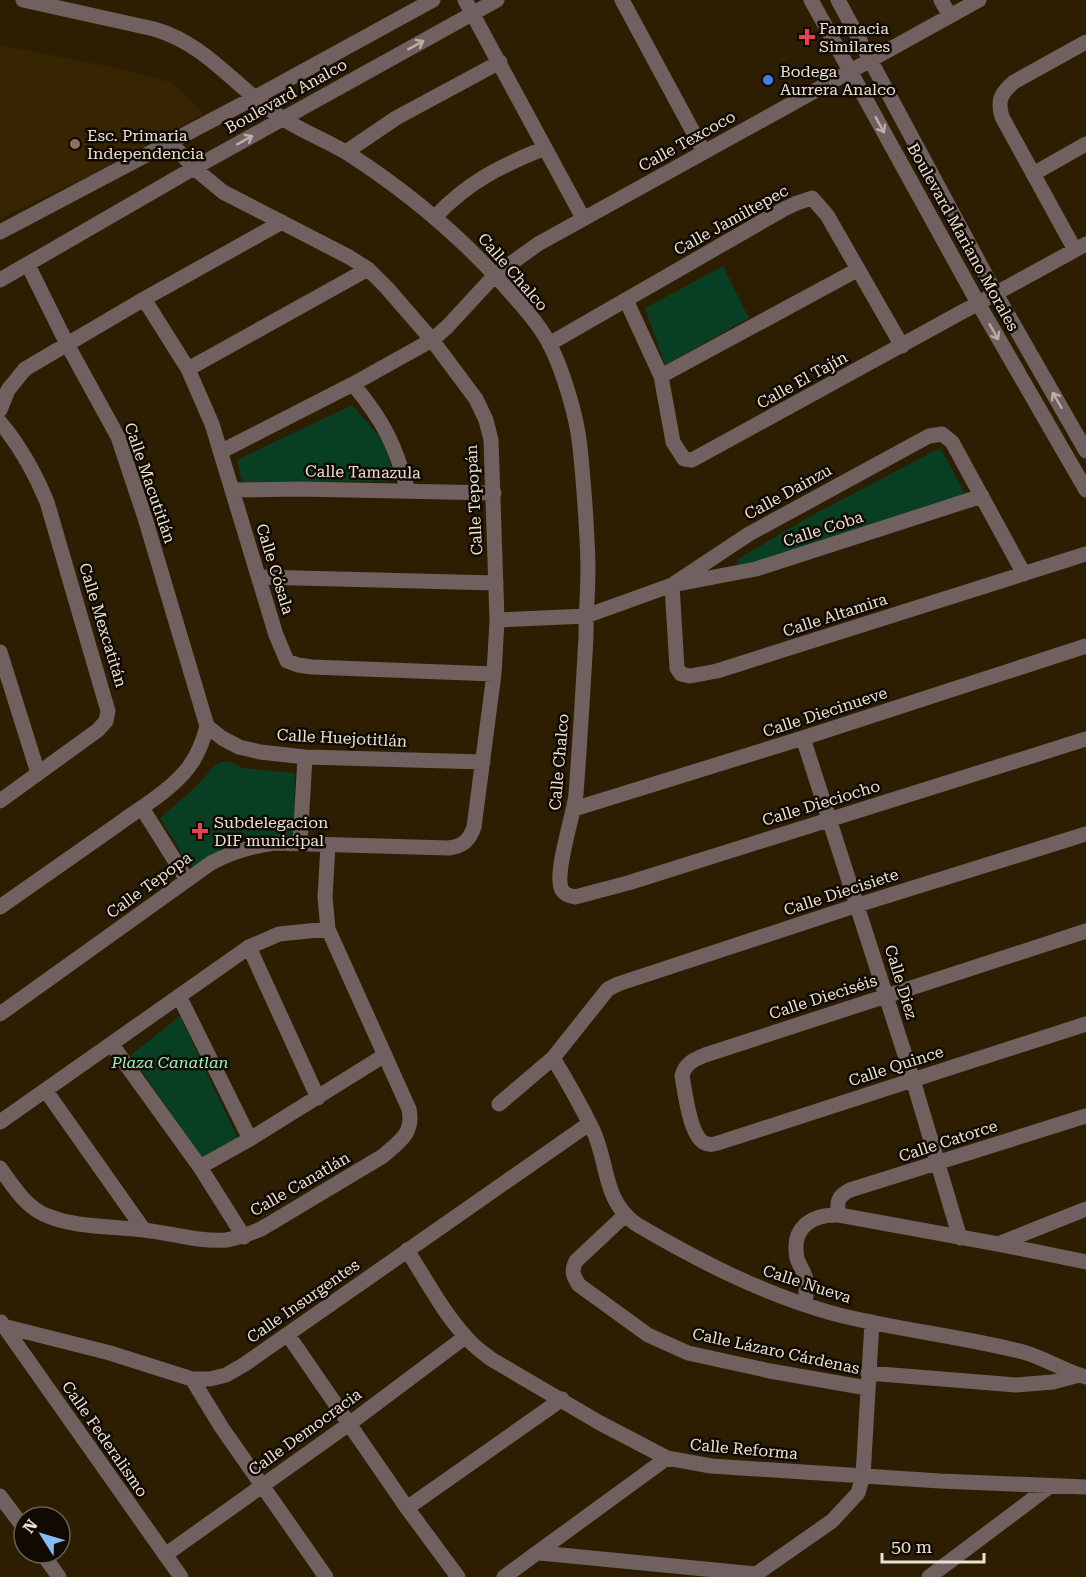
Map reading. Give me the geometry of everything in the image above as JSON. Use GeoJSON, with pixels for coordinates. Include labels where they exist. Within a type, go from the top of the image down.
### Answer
{"type":"FeatureCollection","features":[{"type":"Feature","properties":{"kind":"street","name":"Calle Chalco"},"geometry":{"type":"LineString","coordinates":[[22,0],[174,35],[192,45],[282,119],[346,152],[394,184],[435,217],[495,275],[522,306],[549,344],[568,393],[580,442],[588,568],[574,809],[559,879],[561,888],[567,895]]}},
{"type":"Feature","properties":{"kind":"street","name":"Boulevard Analco"},"geometry":{"type":"LineString","coordinates":[[0,232],[254,98],[433,0]]}},
{"type":"Feature","properties":{"kind":"street"},"geometry":{"type":"LineString","coordinates":[[465,0],[583,218]]}},
{"type":"Feature","properties":{"kind":"street","name":"Boulevard Analco"},"geometry":{"type":"LineString","coordinates":[[0,280],[194,168],[497,0]]}},
{"type":"Feature","properties":{"kind":"street"},"geometry":{"type":"LineString","coordinates":[[622,0],[704,152]]}},
{"type":"Feature","properties":{"kind":"street","name":"Boulevard Mariano Morales"},"geometry":{"type":"LineString","coordinates":[[811,0],[978,303],[1086,490]]}},
{"type":"Feature","properties":{"kind":"street","name":"Boulevard Mariano Morales"},"geometry":{"type":"LineString","coordinates":[[838,0],[996,294],[1086,451]]}},
{"type":"Feature","properties":{"kind":"street"},"geometry":{"type":"LineString","coordinates":[[941,0],[950,16]]}},
{"type":"Feature","properties":{"kind":"street","name":"Calle Texcoco"},"geometry":{"type":"LineString","coordinates":[[222,451],[432,340],[495,275],[538,244],[979,0]]}},
{"type":"Feature","properties":{"kind":"street"},"geometry":{"type":"LineString","coordinates":[[1081,247],[1033,174],[998,106],[999,98],[1004,90],[1014,82],[1086,42]]}},
{"type":"Feature","properties":{"kind":"street"},"geometry":{"type":"LineString","coordinates":[[346,152],[396,118],[500,62]]}},
{"type":"Feature","properties":{"kind":"street","name":"Calle Tepopán"},"geometry":{"type":"LineString","coordinates":[[170,142],[194,168],[223,192],[349,256],[368,269],[432,340],[476,399],[486,420],[490,440],[494,494],[497,620],[494,674],[474,827],[465,843],[449,848]]}},
{"type":"Feature","properties":{"kind":"street"},"geometry":{"type":"LineString","coordinates":[[1033,174],[1086,144]]}},
{"type":"Feature","properties":{"kind":"street"},"geometry":{"type":"LineString","coordinates":[[435,217],[451,200],[483,175],[544,148]]}},
{"type":"Feature","properties":{"kind":"street","name":"Calle Jamiltepec"},"geometry":{"type":"LineString","coordinates":[[549,344],[784,209],[812,198],[827,215],[902,346]]}},
{"type":"Feature","properties":{"kind":"street"},"geometry":{"type":"LineString","coordinates":[[0,410],[8,390],[25,369],[282,222]]}},
{"type":"Feature","properties":{"kind":"street","name":"Calle El Tajín"},"geometry":{"type":"LineString","coordinates":[[626,300],[661,376],[673,442],[684,459],[692,460],[1081,247]]}},
{"type":"Feature","properties":{"kind":"street","name":"Calle Macutitlán"},"geometry":{"type":"LineString","coordinates":[[28,265],[67,344],[118,437],[145,518],[207,726]]}},
{"type":"Feature","properties":{"kind":"street"},"geometry":{"type":"LineString","coordinates":[[188,369],[368,269]]}},
{"type":"Feature","properties":{"kind":"street"},"geometry":{"type":"LineString","coordinates":[[661,376],[857,270]]}},
{"type":"Feature","properties":{"kind":"street","name":"Calle Cósala"},"geometry":{"type":"LineString","coordinates":[[144,299],[188,369],[201,396],[222,451],[281,651],[287,661],[312,667],[494,674]]}},
{"type":"Feature","properties":{"kind":"street"},"geometry":{"type":"LineString","coordinates":[[352,384],[387,430],[399,458],[408,491]]}},
{"type":"Feature","properties":{"kind":"street","name":"Calle Mexcatitán"},"geometry":{"type":"LineString","coordinates":[[0,422],[23,453],[47,502],[108,711],[106,721],[98,730],[0,801]]}},
{"type":"Feature","properties":{"kind":"street","name":"Calle Dainzu"},"geometry":{"type":"LineString","coordinates":[[497,620],[586,616],[672,585],[749,534],[929,436],[942,434],[952,442],[1024,574]]}},
{"type":"Feature","properties":{"kind":"street","name":"Calle Tamazula"},"geometry":{"type":"LineString","coordinates":[[232,489],[494,494]]}},
{"type":"Feature","properties":{"kind":"street","name":"Calle Coba"},"geometry":{"type":"LineString","coordinates":[[672,585],[756,569],[982,496]]}},
{"type":"Feature","properties":{"kind":"street","name":"Calle Altamira"},"geometry":{"type":"LineString","coordinates":[[672,585],[675,658],[681,674],[690,676],[717,671],[1086,554]]}},
{"type":"Feature","properties":{"kind":"street"},"geometry":{"type":"LineString","coordinates":[[259,577],[496,583]]}},
{"type":"Feature","properties":{"kind":"street","name":"Calle Diecinueve"},"geometry":{"type":"LineString","coordinates":[[574,809],[803,738],[1086,646]]}},
{"type":"Feature","properties":{"kind":"street"},"geometry":{"type":"LineString","coordinates":[[0,652],[5,691],[38,773]]}},
{"type":"Feature","properties":{"kind":"street"},"geometry":{"type":"LineString","coordinates":[[0,907],[142,808],[186,770],[202,744],[207,726]]}},
{"type":"Feature","properties":{"kind":"street","name":"Calle Huejotitlán"},"geometry":{"type":"LineString","coordinates":[[207,726],[222,738],[239,747],[260,752],[305,756],[483,762]]}},
{"type":"Feature","properties":{"kind":"street","name":"Calle Diez"},"geometry":{"type":"LineString","coordinates":[[803,738],[914,1080],[960,1238]]}},
{"type":"Feature","properties":{"kind":"street","name":"Calle Dieciocho"},"geometry":{"type":"LineString","coordinates":[[567,895],[575,897],[609,889],[1086,739]]}},
{"type":"Feature","properties":{"kind":"street"},"geometry":{"type":"LineString","coordinates":[[300,844],[305,756]]}},
{"type":"Feature","properties":{"kind":"street"},"geometry":{"type":"LineString","coordinates":[[142,808],[187,880]]}},
{"type":"Feature","properties":{"kind":"street","name":"Calle Diecisiete"},"geometry":{"type":"LineString","coordinates":[[553,1058],[608,989],[858,905],[1086,834]]}},
{"type":"Feature","properties":{"kind":"street","name":"Calle Tepopa"},"geometry":{"type":"LineString","coordinates":[[0,1014],[211,863],[231,853],[252,846],[275,843],[449,848]]}},
{"type":"Feature","properties":{"kind":"street","name":"Calle Canatlán"},"geometry":{"type":"LineString","coordinates":[[0,1168],[33,1208],[48,1216],[96,1225],[225,1240],[244,1237],[286,1214],[383,1156],[408,1132],[411,1120],[409,1108],[328,928],[325,897],[328,844]]}},
{"type":"Feature","properties":{"kind":"street"},"geometry":{"type":"LineString","coordinates":[[0,1122],[249,947],[279,934],[328,928]]}},
{"type":"Feature","properties":{"kind":"street","name":"Calle Dieciséis"},"geometry":{"type":"LineString","coordinates":[[718,1143],[707,1144],[700,1140],[694,1131],[682,1076],[688,1063],[705,1055],[1086,931]]}},
{"type":"Feature","properties":{"kind":"street"},"geometry":{"type":"LineString","coordinates":[[249,947],[318,1098]]}},
{"type":"Feature","properties":{"kind":"street"},"geometry":{"type":"LineString","coordinates":[[179,996],[250,1139]]}},
{"type":"Feature","properties":{"kind":"street","name":"Calle Quince"},"geometry":{"type":"LineString","coordinates":[[718,1143],[1086,1024]]}},
{"type":"Feature","properties":{"kind":"street"},"geometry":{"type":"LineString","coordinates":[[112,1045],[200,1167],[244,1237]]}},
{"type":"Feature","properties":{"kind":"street"},"geometry":{"type":"LineString","coordinates":[[200,1167],[318,1098],[385,1055]]}},
{"type":"Feature","properties":{"kind":"street"},"geometry":{"type":"LineString","coordinates":[[499,1104],[553,1058],[590,1125],[611,1194],[624,1216]]}},
{"type":"Feature","properties":{"kind":"street"},"geometry":{"type":"LineString","coordinates":[[46,1090],[144,1230]]}},
{"type":"Feature","properties":{"kind":"street","name":"Calle Catorce"},"geometry":{"type":"LineString","coordinates":[[839,1215],[837,1203],[845,1193],[1086,1116]]}},
{"type":"Feature","properties":{"kind":"street","name":"Calle Insurgentes"},"geometry":{"type":"LineString","coordinates":[[2,1324],[110,1353],[192,1379],[210,1379],[226,1375],[288,1335],[407,1250],[590,1125]]}},
{"type":"Feature","properties":{"kind":"street"},"geometry":{"type":"LineString","coordinates":[[998,1244],[1086,1209]]}},
{"type":"Feature","properties":{"kind":"street"},"geometry":{"type":"LineString","coordinates":[[805,1304],[806,1280],[796,1249],[799,1234],[807,1222],[829,1214],[1086,1262]]}},
{"type":"Feature","properties":{"kind":"street","name":"Calle Lázaro Cárdenas"},"geometry":{"type":"LineString","coordinates":[[624,1216],[576,1261],[573,1269],[574,1277],[579,1285],[630,1323],[668,1345],[718,1360],[868,1380],[1016,1385],[1053,1382],[1082,1376]]}},
{"type":"Feature","properties":{"kind":"street","name":"Calle Nueva"},"geometry":{"type":"LineString","coordinates":[[624,1216],[763,1290],[836,1314],[952,1336],[1042,1357],[1082,1376]]}},
{"type":"Feature","properties":{"kind":"street","name":"Calle Reforma"},"geometry":{"type":"LineString","coordinates":[[407,1250],[465,1337],[491,1359],[600,1423],[667,1458],[711,1466],[1086,1487]]}},
{"type":"Feature","properties":{"kind":"street"},"geometry":{"type":"LineString","coordinates":[[540,1552],[755,1576],[832,1521],[858,1493],[863,1476],[872,1322]]}},
{"type":"Feature","properties":{"kind":"street","name":"Calle Federalismo"},"geometry":{"type":"LineString","coordinates":[[2,1324],[181,1577]]}},
{"type":"Feature","properties":{"kind":"street"},"geometry":{"type":"LineString","coordinates":[[288,1335],[407,1508],[458,1577]]}},
{"type":"Feature","properties":{"kind":"street","name":"Calle Democracia"},"geometry":{"type":"LineString","coordinates":[[165,1555],[349,1424],[465,1337]]}},
{"type":"Feature","properties":{"kind":"street"},"geometry":{"type":"LineString","coordinates":[[192,1379],[261,1486],[326,1577]]}},
{"type":"Feature","properties":{"kind":"street"},"geometry":{"type":"LineString","coordinates":[[407,1508],[562,1399]]}},
{"type":"Feature","properties":{"kind":"street"},"geometry":{"type":"LineString","coordinates":[[504,1577],[667,1458]]}},
{"type":"Feature","properties":{"kind":"street"},"geometry":{"type":"LineString","coordinates":[[929,1577],[1050,1486]]}},
{"type":"Feature","properties":{"kind":"street"},"geometry":{"type":"LineString","coordinates":[[0,1496],[12,1512]]}},
{"type":"Feature","properties":{"kind":"shaded area","name":"Esc. Primaria Independencia"},"geometry":{"type":"Polygon","coordinates":[[[0,45],[127,70],[173,83],[203,114],[96,173],[0,218],[0,45]]]}},
{"type":"Feature","properties":{"kind":"green space"},"geometry":{"type":"Polygon","coordinates":[[[723,266],[749,318],[665,365],[645,308],[723,266]]]}},
{"type":"Feature","properties":{"kind":"green space"},"geometry":{"type":"Polygon","coordinates":[[[352,405],[383,441],[396,481],[242,482],[237,460],[352,405]]]}},
{"type":"Feature","properties":{"kind":"green space"},"geometry":{"type":"Polygon","coordinates":[[[940,448],[966,495],[736,568],[738,559],[811,516],[940,448]]]}},
{"type":"Feature","properties":{"kind":"green space"},"geometry":{"type":"Polygon","coordinates":[[[221,762],[231,762],[242,768],[295,773],[294,837],[260,837],[239,842],[208,857],[194,868],[186,861],[160,818],[221,762]]]}},
{"type":"Feature","properties":{"kind":"green space","name":"Plaza Canatlan"},"geometry":{"type":"Polygon","coordinates":[[[180,1016],[239,1141],[202,1159],[131,1055],[180,1016]]]}},
{"type":"Feature","properties":{"kind":"place","name":"Farmacia Similares"},"geometry":{"type":"Point","coordinates":[807,37]}},
{"type":"Feature","properties":{"kind":"place","name":"Bodega Aurrera Analco"},"geometry":{"type":"Point","coordinates":[768,80]}},
{"type":"Feature","properties":{"kind":"place","name":"Esc. Primaria Independencia"},"geometry":{"type":"Point","coordinates":[75,144]}},
{"type":"Feature","properties":{"kind":"place","name":"Subdelegacion DIF municipal"},"geometry":{"type":"Point","coordinates":[200,831]}}]}
